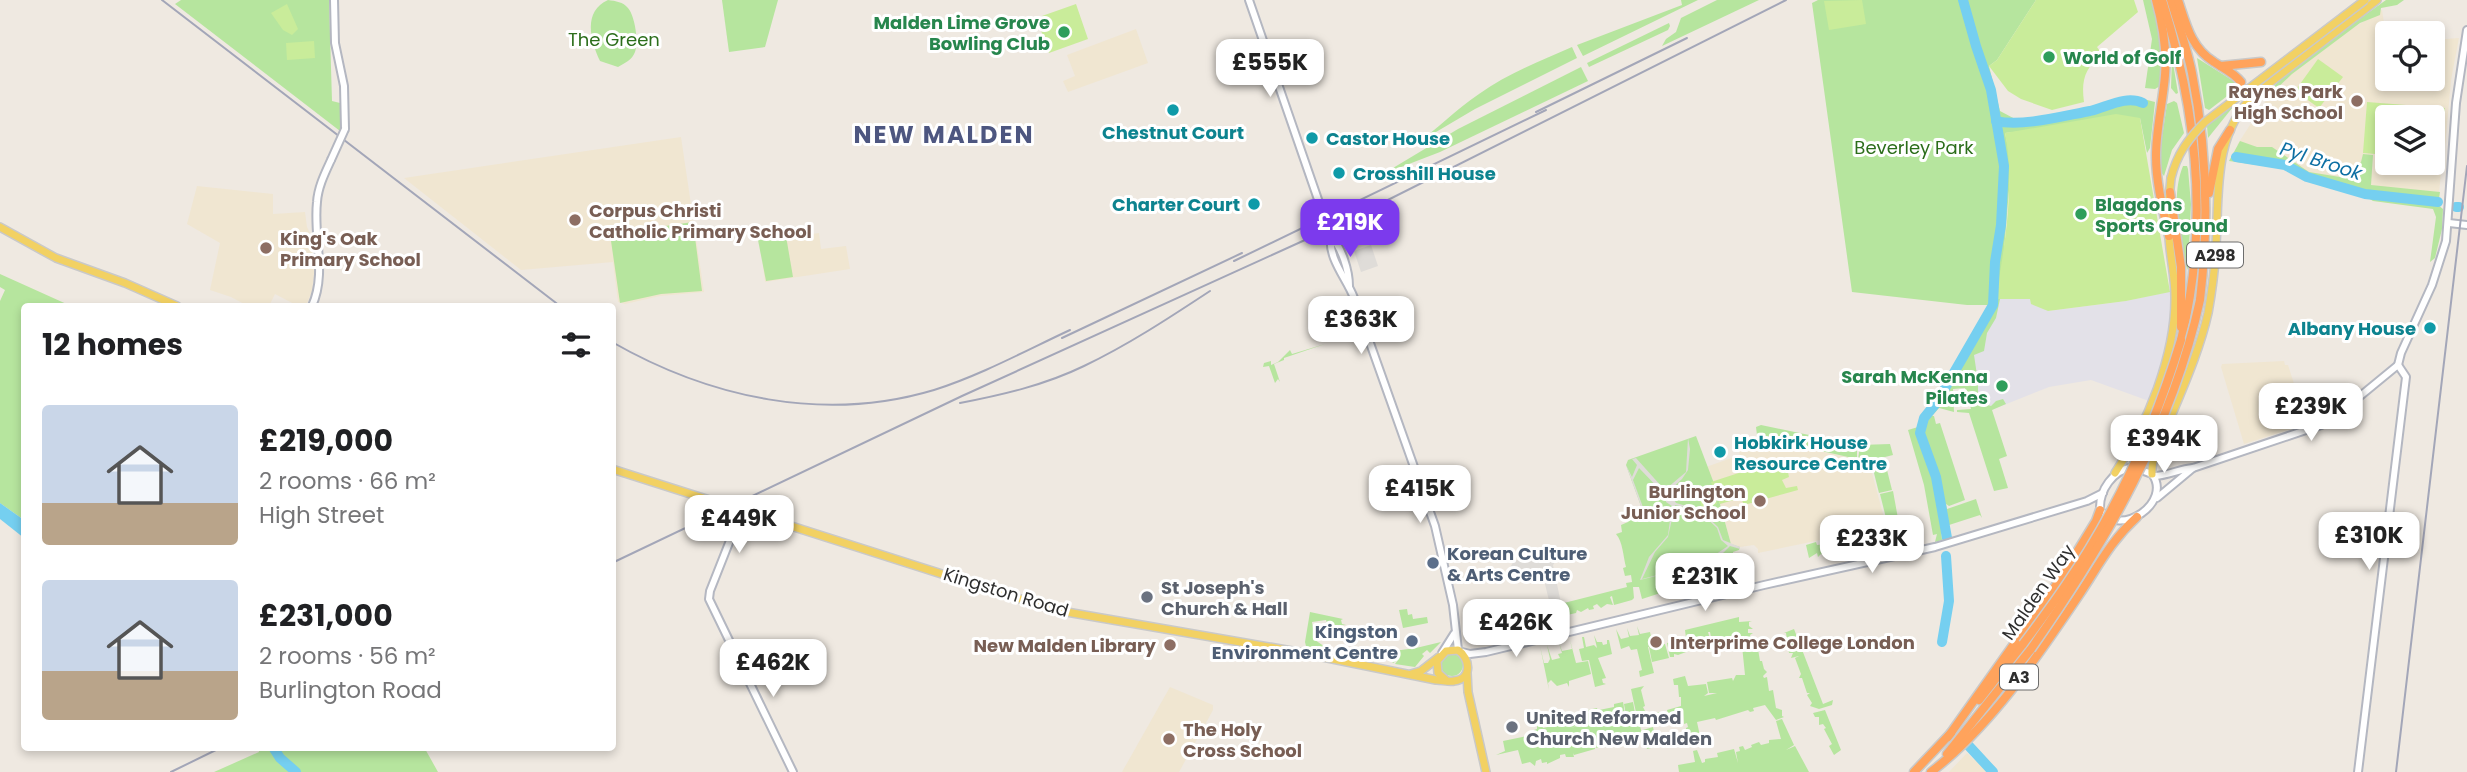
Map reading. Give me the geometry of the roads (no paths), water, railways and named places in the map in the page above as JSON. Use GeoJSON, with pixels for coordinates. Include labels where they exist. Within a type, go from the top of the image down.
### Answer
{"type":"FeatureCollection","features":[{"type":"Feature","properties":{"kind":"highway"},"geometry":{"type":"LineString","coordinates":[[2156,0],[2166,51],[2157,171],[2169,236]]}},
{"type":"Feature","properties":{"kind":"highway","name":"A3"},"geometry":{"type":"LineString","coordinates":[[2162,0],[2182,72],[2196,169],[2198,218],[2191,299]]}},
{"type":"Feature","properties":{"kind":"highway","name":"A3"},"geometry":{"type":"LineString","coordinates":[[2171,0],[2191,70],[2196,99],[2207,210],[2191,299]]}},
{"type":"Feature","properties":{"kind":"highway"},"geometry":{"type":"LineString","coordinates":[[2178,0],[2195,46],[2203,55],[2241,82]]}},
{"type":"Feature","properties":{"kind":"highway"},"geometry":{"type":"LineString","coordinates":[[2221,66],[2261,62]]}},
{"type":"Feature","properties":{"kind":"highway","name":"A298"},"geometry":{"type":"LineString","coordinates":[[2207,210],[2218,149],[2230,130]]}},
{"type":"Feature","properties":{"kind":"highway"},"geometry":{"type":"LineString","coordinates":[[2169,192],[2181,267],[2191,299]]}},
{"type":"Feature","properties":{"kind":"highway","name":"Malden Way"},"geometry":{"type":"LineString","coordinates":[[1931,772],[1984,710],[2068,581],[2123,487],[2149,432],[2181,340],[2191,299]]}},
{"type":"Feature","properties":{"kind":"highway","name":"Malden Way"},"geometry":{"type":"LineString","coordinates":[[1914,772],[2027,646],[2077,583],[2128,496],[2171,400],[2187,351],[2191,299]]}},
{"type":"Feature","properties":{"kind":"highway","name":"A3"},"geometry":{"type":"LineString","coordinates":[[1948,737],[2060,579],[2098,519],[2100,508]]}},
{"type":"Feature","properties":{"kind":"highway","name":"A3"},"geometry":{"type":"LineString","coordinates":[[1931,772],[1948,759],[1988,716],[2060,622],[2116,537],[2137,517]]}},
{"type":"Feature","properties":{"kind":"main road"},"geometry":{"type":"LineString","coordinates":[[313,303],[320,267],[317,200],[345,129],[344,95],[335,43],[334,0]]}},
{"type":"Feature","properties":{"kind":"main road"},"geometry":{"type":"LineString","coordinates":[[1249,0],[1331,237],[1334,255],[1343,279],[1349,286],[1435,526],[1451,597],[1455,632],[1460,651],[1466,657],[1468,692],[1486,772]]}},
{"type":"Feature","properties":{"kind":"main road","name":"A298"},"geometry":{"type":"LineString","coordinates":[[2169,236],[2171,178],[2183,147],[2205,122],[2365,0]]}},
{"type":"Feature","properties":{"kind":"main road","name":"A298"},"geometry":{"type":"LineString","coordinates":[[2153,475],[2154,457],[2186,381],[2207,316],[2214,270],[2220,166],[2230,130],[2246,103],[2276,76],[2377,0]]}},
{"type":"Feature","properties":{"kind":"main road"},"geometry":{"type":"LineString","coordinates":[[2115,473],[2133,467],[2153,475],[2168,475],[2326,423],[2398,365],[2436,274],[2446,241],[2456,103],[2467,30]]}},
{"type":"Feature","properties":{"kind":"main road"},"geometry":{"type":"LineString","coordinates":[[2241,82],[2246,103]]}},
{"type":"Feature","properties":{"kind":"main road"},"geometry":{"type":"LineString","coordinates":[[2449,223],[2467,225]]}},
{"type":"Feature","properties":{"kind":"main road"},"geometry":{"type":"LineString","coordinates":[[0,227],[56,258],[118,280],[170,303]]}},
{"type":"Feature","properties":{"kind":"main road"},"geometry":{"type":"LineString","coordinates":[[2100,508],[2103,493],[2149,408],[2171,342],[2175,298],[2169,236]]}},
{"type":"Feature","properties":{"kind":"main road"},"geometry":{"type":"LineString","coordinates":[[2358,772],[2406,377],[2398,365]]}},
{"type":"Feature","properties":{"kind":"main road"},"geometry":{"type":"LineString","coordinates":[[2087,501],[2114,520],[2137,517],[2193,468]]}},
{"type":"Feature","properties":{"kind":"main road","name":"Kingston Road"},"geometry":{"type":"LineString","coordinates":[[616,469],[1055,610],[1450,681]]}},
{"type":"Feature","properties":{"kind":"main road"},"geometry":{"type":"LineString","coordinates":[[2153,475],[2158,489],[2154,501]]}},
{"type":"Feature","properties":{"kind":"main road"},"geometry":{"type":"LineString","coordinates":[[1410,674],[1421,671],[1450,649],[1470,654],[1486,652],[1935,547],[2087,501],[2103,493]]}},
{"type":"Feature","properties":{"kind":"main road"},"geometry":{"type":"LineString","coordinates":[[742,510],[710,591],[710,606],[793,772]]}},
{"type":"Feature","properties":{"kind":"main road"},"geometry":{"type":"LineString","coordinates":[[1455,632],[1436,665],[1438,673],[1468,692]]}},
{"type":"Feature","properties":{"kind":"main road"},"geometry":{"type":"LineString","coordinates":[[1450,681],[1461,679],[1486,652]]}},
{"type":"Feature","properties":{"kind":"water"},"geometry":{"type":"Polygon","coordinates":[[[0,503],[21,518],[21,536],[0,519],[0,503]]]}},
{"type":"Feature","properties":{"kind":"waterway"},"geometry":{"type":"LineString","coordinates":[[1947,538],[1936,477],[1920,433],[1924,418],[1937,402],[1993,305],[2004,166],[1991,90],[1963,0]]}},
{"type":"Feature","properties":{"kind":"waterway","name":"Pyl Brook"},"geometry":{"type":"LineString","coordinates":[[1996,121],[2030,122],[2090,111],[2123,101],[2143,103]]}},
{"type":"Feature","properties":{"kind":"waterway","name":"Pyl Brook"},"geometry":{"type":"LineString","coordinates":[[2236,157],[2285,165],[2307,177],[2365,194],[2438,202]]}},
{"type":"Feature","properties":{"kind":"waterway"},"geometry":{"type":"LineString","coordinates":[[1942,642],[1949,601],[1946,556]]}},
{"type":"Feature","properties":{"kind":"waterway"},"geometry":{"type":"LineString","coordinates":[[1968,745],[1993,772]]}},
{"type":"Feature","properties":{"kind":"waterway"},"geometry":{"type":"LineString","coordinates":[[276,751],[296,772]]}},
{"type":"Feature","properties":{"kind":"railway"},"geometry":{"type":"LineString","coordinates":[[162,0],[556,303]]}},
{"type":"Feature","properties":{"kind":"railway"},"geometry":{"type":"LineString","coordinates":[[616,561],[962,396],[1338,225],[1786,0]]}},
{"type":"Feature","properties":{"kind":"railway"},"geometry":{"type":"LineString","coordinates":[[1536,112],[1687,38]]}},
{"type":"Feature","properties":{"kind":"railway"},"geometry":{"type":"LineString","coordinates":[[1234,261],[1546,110]]}},
{"type":"Feature","properties":{"kind":"railway"},"geometry":{"type":"LineString","coordinates":[[2396,772],[2467,166]]}},
{"type":"Feature","properties":{"kind":"railway"},"geometry":{"type":"LineString","coordinates":[[1062,338],[1242,253]]}},
{"type":"Feature","properties":{"kind":"railway"},"geometry":{"type":"LineString","coordinates":[[960,403],[1023,389],[1069,373],[1132,340],[1210,291]]}},
{"type":"Feature","properties":{"kind":"railway"},"geometry":{"type":"LineString","coordinates":[[616,344],[688,378],[728,390],[768,399],[810,404],[851,404],[893,400],[934,390],[986,370],[1070,330]]}},
{"type":"Feature","properties":{"kind":"railway"},"geometry":{"type":"LineString","coordinates":[[171,772],[214,751]]}},
{"type":"Feature","properties":{"kind":"place","name":"Malden Lime Grove Bowling Club"},"geometry":{"type":"Point","coordinates":[1064,32]}},
{"type":"Feature","properties":{"kind":"place","name":"World of Golf"},"geometry":{"type":"Point","coordinates":[2049,57]}},
{"type":"Feature","properties":{"kind":"place","name":"Raynes Park High School"},"geometry":{"type":"Point","coordinates":[2357,101]}},
{"type":"Feature","properties":{"kind":"place","name":"Chestnut Court"},"geometry":{"type":"Point","coordinates":[1173,110]}},
{"type":"Feature","properties":{"kind":"place","name":"Castor House"},"geometry":{"type":"Point","coordinates":[1312,138]}},
{"type":"Feature","properties":{"kind":"place","name":"Crosshill House"},"geometry":{"type":"Point","coordinates":[1339,173]}},
{"type":"Feature","properties":{"kind":"place","name":"Charter Court"},"geometry":{"type":"Point","coordinates":[1254,204]}},
{"type":"Feature","properties":{"kind":"place","name":"Blagdons Sports Ground"},"geometry":{"type":"Point","coordinates":[2081,214]}},
{"type":"Feature","properties":{"kind":"place","name":"Corpus Christi Catholic Primary School"},"geometry":{"type":"Point","coordinates":[575,220]}},
{"type":"Feature","properties":{"kind":"place","name":"King's Oak Primary School"},"geometry":{"type":"Point","coordinates":[266,248]}},
{"type":"Feature","properties":{"kind":"place","name":"Albany House"},"geometry":{"type":"Point","coordinates":[2430,328]}},
{"type":"Feature","properties":{"kind":"place","name":"Sarah McKenna Pilates"},"geometry":{"type":"Point","coordinates":[2002,386]}},
{"type":"Feature","properties":{"kind":"place","name":"Hobkirk House Resource Centre"},"geometry":{"type":"Point","coordinates":[1720,452]}},
{"type":"Feature","properties":{"kind":"place","name":"Burlington Junior School"},"geometry":{"type":"Point","coordinates":[1760,501]}},
{"type":"Feature","properties":{"kind":"place","name":"Korean Culture & Arts Centre"},"geometry":{"type":"Point","coordinates":[1433,563]}},
{"type":"Feature","properties":{"kind":"place","name":"St Joseph's Church & Hall"},"geometry":{"type":"Point","coordinates":[1147,597]}},
{"type":"Feature","properties":{"kind":"place","name":"Kingston Environment Centre"},"geometry":{"type":"Point","coordinates":[1412,641]}},
{"type":"Feature","properties":{"kind":"place","name":"Interprime College London"},"geometry":{"type":"Point","coordinates":[1656,642]}},
{"type":"Feature","properties":{"kind":"place","name":"New Malden Library"},"geometry":{"type":"Point","coordinates":[1170,645]}},
{"type":"Feature","properties":{"kind":"place","name":"United Reformed Church New Malden"},"geometry":{"type":"Point","coordinates":[1512,727]}},
{"type":"Feature","properties":{"kind":"place","name":"The Holy Cross School"},"geometry":{"type":"Point","coordinates":[1169,739]}},
{"type":"Feature","properties":{"kind":"district","name":"NEW MALDEN"},"geometry":{"type":"Point","coordinates":[944,134]}},
{"type":"Feature","properties":{"kind":"park label","name":"The Green"},"geometry":{"type":"Point","coordinates":[614,39]}},
{"type":"Feature","properties":{"kind":"park label","name":"Beverley Park"},"geometry":{"type":"Point","coordinates":[1914,147]}}]}
